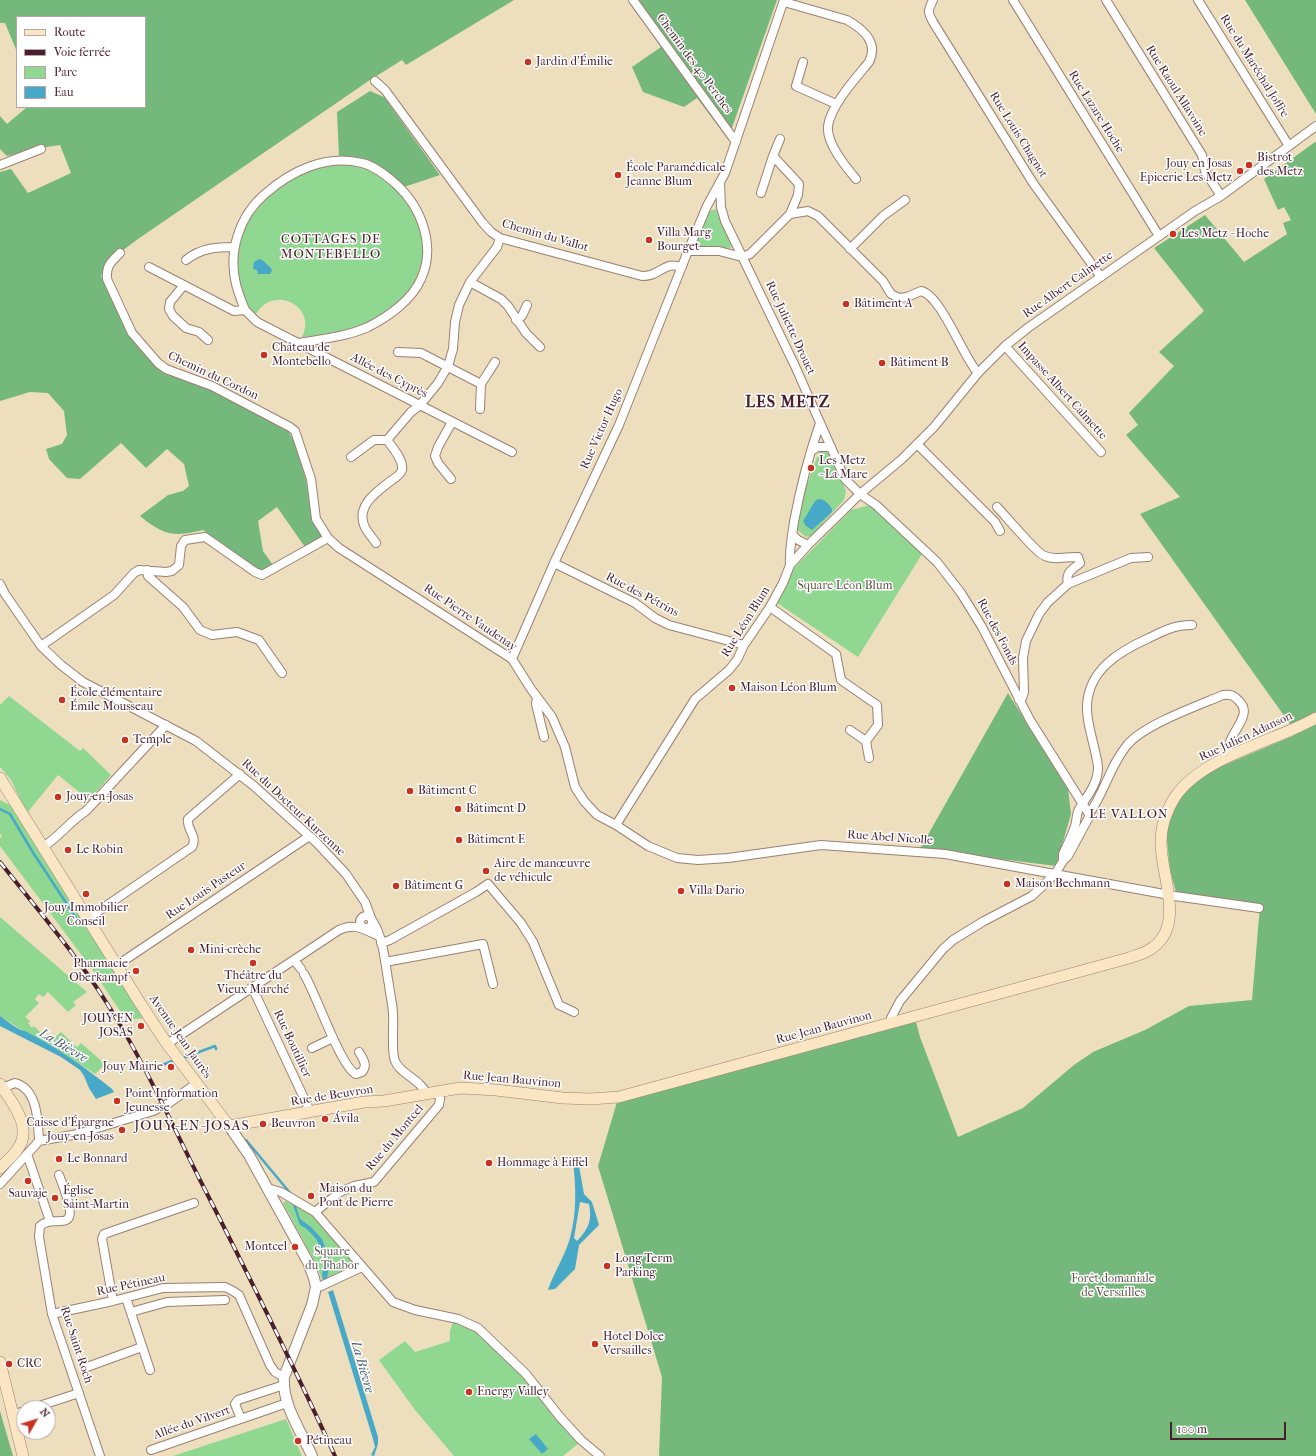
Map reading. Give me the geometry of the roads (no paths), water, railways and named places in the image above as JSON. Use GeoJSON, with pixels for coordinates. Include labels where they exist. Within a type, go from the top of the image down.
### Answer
{"type":"FeatureCollection","features":[{"type":"Feature","properties":{"kind":"main road","name":"Rue Julien Adanson"},"geometry":{"type":"LineString","coordinates":[[1169,894],[1161,844],[1163,826],[1167,813],[1175,798],[1186,784],[1202,772],[1229,757],[1316,718]]}},
{"type":"Feature","properties":{"kind":"main road","name":"Avenue Jean Jaurès"},"geometry":{"type":"LineString","coordinates":[[0,778],[116,966],[167,1044],[229,1126]]}},
{"type":"Feature","properties":{"kind":"main road","name":"Rue Jean Bauvinon"},"geometry":{"type":"LineString","coordinates":[[438,1091],[460,1088],[496,1090],[563,1098],[590,1099],[619,1097],[1129,958],[1149,950],[1162,937],[1169,924],[1171,911],[1169,894]]}},
{"type":"Feature","properties":{"kind":"main road"},"geometry":{"type":"LineString","coordinates":[[0,1168],[18,1149],[22,1142],[24,1126],[20,1116],[1,1086]]}},
{"type":"Feature","properties":{"kind":"main road","name":"Rue de Beuvron"},"geometry":{"type":"LineString","coordinates":[[229,1126],[310,1111],[364,1102],[384,1101],[438,1091]]}},
{"type":"Feature","properties":{"kind":"main road"},"geometry":{"type":"LineString","coordinates":[[0,1362],[23,1456]]}},
{"type":"Feature","properties":{"kind":"street","name":"Chemin des 40 Perches"},"geometry":{"type":"LineString","coordinates":[[633,0],[736,142]]}},
{"type":"Feature","properties":{"kind":"street","name":"Rue Louis Chagnot"},"geometry":{"type":"LineString","coordinates":[[933,0],[928,9],[928,13],[933,22],[1033,183],[1101,277]]}},
{"type":"Feature","properties":{"kind":"street","name":"Rue Lazare Hoche"},"geometry":{"type":"LineString","coordinates":[[1013,0],[1159,236]]}},
{"type":"Feature","properties":{"kind":"street","name":"Rue Raoul Allavoine"},"geometry":{"type":"LineString","coordinates":[[1106,0],[1202,155],[1206,171],[1221,196]]}},
{"type":"Feature","properties":{"kind":"street","name":"Rue du Maréchal Joffre"},"geometry":{"type":"LineString","coordinates":[[1198,0],[1289,146]]}},
{"type":"Feature","properties":{"kind":"street","name":"Rue Victor Hugo"},"geometry":{"type":"LineString","coordinates":[[512,659],[554,563],[619,425],[688,251],[707,206],[720,182],[736,142],[784,1]]}},
{"type":"Feature","properties":{"kind":"street"},"geometry":{"type":"LineString","coordinates":[[784,1],[847,20],[856,25],[870,41],[872,55],[869,62],[836,104],[828,126],[830,140],[839,157],[856,180]]}},
{"type":"Feature","properties":{"kind":"street"},"geometry":{"type":"LineString","coordinates":[[804,62],[796,86],[836,104]]}},
{"type":"Feature","properties":{"kind":"street","name":"Chemin du Vallot"},"geometry":{"type":"LineString","coordinates":[[375,81],[384,90],[482,222],[491,232],[500,238],[642,276],[656,274],[669,266],[682,266]]}},
{"type":"Feature","properties":{"kind":"street","name":"Rue Albert Calmette"},"geometry":{"type":"LineString","coordinates":[[860,494],[917,444],[944,417],[978,373],[1006,346],[1029,327],[1195,211],[1221,196],[1316,126]]}},
{"type":"Feature","properties":{"kind":"street"},"geometry":{"type":"LineString","coordinates":[[761,193],[780,139]]}},
{"type":"Feature","properties":{"kind":"street"},"geometry":{"type":"LineString","coordinates":[[0,165],[41,149]]}},
{"type":"Feature","properties":{"kind":"street"},"geometry":{"type":"LineString","coordinates":[[688,251],[719,252],[742,257],[750,254],[790,214],[798,195],[799,184],[774,156]]}},
{"type":"Feature","properties":{"kind":"street"},"geometry":{"type":"LineString","coordinates":[[149,267],[234,311],[245,310],[236,283],[234,266],[235,247],[237,235],[242,222],[258,199],[289,176],[314,165],[326,162],[353,161],[364,163],[374,168],[383,173],[401,188],[415,206],[426,236],[426,260],[421,279],[409,296],[391,313],[368,327],[342,336],[298,343]]}},
{"type":"Feature","properties":{"kind":"street","name":"Rue Juliette Drouet"},"geometry":{"type":"LineString","coordinates":[[720,182],[721,207],[725,221],[789,352],[844,479],[860,494]]}},
{"type":"Feature","properties":{"kind":"street"},"geometry":{"type":"LineString","coordinates":[[798,195],[808,211],[818,216],[882,281],[891,294],[899,298],[907,297],[921,291],[928,294],[941,311],[969,361],[978,373]]}},
{"type":"Feature","properties":{"kind":"street"},"geometry":{"type":"LineString","coordinates":[[850,249],[883,216],[904,200]]}},
{"type":"Feature","properties":{"kind":"street"},"geometry":{"type":"LineString","coordinates":[[707,206],[721,207]]}},
{"type":"Feature","properties":{"kind":"street"},"geometry":{"type":"LineString","coordinates":[[790,214],[808,211]]}},
{"type":"Feature","properties":{"kind":"street"},"geometry":{"type":"LineString","coordinates":[[351,457],[374,440],[387,440],[411,412],[420,405],[438,383],[448,366],[453,349],[455,322],[459,305],[470,282],[497,247],[500,238]]}},
{"type":"Feature","properties":{"kind":"street"},"geometry":{"type":"LineString","coordinates":[[186,260],[209,248],[235,247]]}},
{"type":"Feature","properties":{"kind":"street","name":"Chemin du Cordon"},"geometry":{"type":"LineString","coordinates":[[120,253],[111,261],[106,270],[106,279],[132,333],[158,363],[166,369],[212,386],[295,431],[311,479],[316,519],[328,538]]}},
{"type":"Feature","properties":{"kind":"street"},"geometry":{"type":"LineString","coordinates":[[470,282],[501,299],[508,306],[526,334],[540,348]]}},
{"type":"Feature","properties":{"kind":"street"},"geometry":{"type":"LineString","coordinates":[[184,285],[170,302],[169,309],[186,328],[199,332],[208,340]]}},
{"type":"Feature","properties":{"kind":"street"},"geometry":{"type":"LineString","coordinates":[[516,320],[522,316],[527,305]]}},
{"type":"Feature","properties":{"kind":"street","name":"Allée des Cyprès"},"geometry":{"type":"LineString","coordinates":[[245,310],[258,322],[512,452]]}},
{"type":"Feature","properties":{"kind":"street","name":"Impasse Albert Calmette"},"geometry":{"type":"LineString","coordinates":[[1006,346],[1101,452]]}},
{"type":"Feature","properties":{"kind":"street"},"geometry":{"type":"LineString","coordinates":[[398,352],[421,353],[481,384]]}},
{"type":"Feature","properties":{"kind":"street"},"geometry":{"type":"LineString","coordinates":[[480,409],[481,384],[495,362]]}},
{"type":"Feature","properties":{"kind":"street"},"geometry":{"type":"LineString","coordinates":[[451,479],[438,463],[435,456],[438,446],[452,422]]}},
{"type":"Feature","properties":{"kind":"street"},"geometry":{"type":"LineString","coordinates":[[790,565],[789,556],[800,487],[813,450],[820,423]]}},
{"type":"Feature","properties":{"kind":"street"},"geometry":{"type":"LineString","coordinates":[[376,543],[364,525],[362,514],[366,504],[378,490],[398,476],[402,470],[401,462],[387,440]]}},
{"type":"Feature","properties":{"kind":"street"},"geometry":{"type":"LineString","coordinates":[[917,444],[995,522],[1000,531]]}},
{"type":"Feature","properties":{"kind":"street"},"geometry":{"type":"LineString","coordinates":[[813,450],[817,447],[831,447]]}},
{"type":"Feature","properties":{"kind":"street","name":"Rue Léon Blum"},"geometry":{"type":"LineString","coordinates":[[616,825],[686,711],[695,700],[729,670],[737,660],[744,645],[770,607],[783,583],[790,565],[808,545],[860,494]]}},
{"type":"Feature","properties":{"kind":"street","name":"Rue des Fonds"},"geometry":{"type":"LineString","coordinates":[[860,494],[876,505],[937,562],[954,584],[982,627],[1019,700],[1089,814]]}},
{"type":"Feature","properties":{"kind":"street"},"geometry":{"type":"LineString","coordinates":[[997,507],[1043,556],[1060,559],[1078,557],[1080,563],[1069,572],[1067,576],[1068,584]]}},
{"type":"Feature","properties":{"kind":"street"},"geometry":{"type":"LineString","coordinates":[[792,534],[798,540],[808,545]]}},
{"type":"Feature","properties":{"kind":"street"},"geometry":{"type":"LineString","coordinates":[[41,646],[114,595],[134,573],[139,570],[172,571],[179,565],[181,546],[185,540],[205,537],[262,575],[328,538]]}},
{"type":"Feature","properties":{"kind":"street","name":"Rue Pierre Vaudenay"},"geometry":{"type":"LineString","coordinates":[[328,538],[339,548],[512,659],[552,717],[558,729],[565,747],[575,787],[584,801],[597,815],[616,825]]}},
{"type":"Feature","properties":{"kind":"street"},"geometry":{"type":"LineString","coordinates":[[1019,700],[1022,698],[1024,692],[1023,658],[1026,641],[1039,614],[1048,602],[1068,584],[1131,558],[1148,557]]}},
{"type":"Feature","properties":{"kind":"street","name":"Rue des Pétrins"},"geometry":{"type":"LineString","coordinates":[[554,563],[635,603],[655,618],[669,625],[744,645]]}},
{"type":"Feature","properties":{"kind":"street"},"geometry":{"type":"LineString","coordinates":[[147,570],[148,576],[183,607],[200,630],[212,634],[237,632],[259,640],[282,673]]}},
{"type":"Feature","properties":{"kind":"street","name":"Rue du Docteur Kurzenne"},"geometry":{"type":"LineString","coordinates":[[0,584],[5,594],[41,646],[61,665],[83,682],[196,741],[254,786],[316,843],[350,878],[365,902],[380,939],[393,1013],[395,1061],[400,1068],[424,1087],[426,1093]]}},
{"type":"Feature","properties":{"kind":"street"},"geometry":{"type":"LineString","coordinates":[[770,607],[836,654],[840,680],[877,706],[878,725],[866,741]]}},
{"type":"Feature","properties":{"kind":"street"},"geometry":{"type":"LineString","coordinates":[[1063,861],[1063,854],[1076,825],[1079,810],[1096,780],[1098,768],[1088,718],[1087,704],[1090,689],[1097,674],[1103,666],[1116,655],[1128,648],[1179,625],[1192,625]]}},
{"type":"Feature","properties":{"kind":"street"},"geometry":{"type":"LineString","coordinates":[[892,1023],[891,1018],[900,1001],[953,940],[984,921],[1032,896],[1056,874],[1063,861],[1068,856],[1089,817],[1089,814],[1111,770],[1128,744],[1143,732],[1223,695],[1230,694],[1236,697],[1245,709],[1244,715],[1229,743],[1227,751],[1229,757]]}},
{"type":"Feature","properties":{"kind":"street"},"geometry":{"type":"LineString","coordinates":[[537,697],[536,704],[544,736]]}},
{"type":"Feature","properties":{"kind":"street"},"geometry":{"type":"LineString","coordinates":[[43,847],[55,839],[74,820],[86,811],[166,725]]}},
{"type":"Feature","properties":{"kind":"street"},"geometry":{"type":"LineString","coordinates":[[850,730],[866,741],[869,758]]}},
{"type":"Feature","properties":{"kind":"street"},"geometry":{"type":"LineString","coordinates":[[87,919],[192,847],[194,838],[187,822],[188,819],[240,774]]}},
{"type":"Feature","properties":{"kind":"street","name":"Rue Abel Nicolle"},"geometry":{"type":"LineString","coordinates":[[616,825],[648,846],[677,858],[698,860],[728,858],[821,845],[945,854],[1169,894],[1259,908]]}},
{"type":"Feature","properties":{"kind":"street","name":"Rue Louis Pasteur"},"geometry":{"type":"LineString","coordinates":[[116,966],[308,837]]}},
{"type":"Feature","properties":{"kind":"street"},"geometry":{"type":"LineString","coordinates":[[362,916],[360,921],[366,929],[380,939],[390,940],[488,884],[520,923],[533,942],[560,1005],[574,1012]]}},
{"type":"Feature","properties":{"kind":"street"},"geometry":{"type":"LineString","coordinates":[[167,1044],[339,930],[348,926],[366,929],[372,924],[372,919],[366,915],[362,916],[346,923],[339,930]]}},
{"type":"Feature","properties":{"kind":"street"},"geometry":{"type":"LineString","coordinates":[[385,962],[483,944],[493,984]]}},
{"type":"Feature","properties":{"kind":"street"},"geometry":{"type":"LineString","coordinates":[[294,960],[310,983],[323,1018],[350,1070],[356,1074],[365,1069],[365,1063],[359,1052]]}},
{"type":"Feature","properties":{"kind":"street","name":"Rue Boutillier"},"geometry":{"type":"LineString","coordinates":[[252,987],[310,1111]]}},
{"type":"Feature","properties":{"kind":"street"},"geometry":{"type":"LineString","coordinates":[[312,1048],[333,1038]]}},
{"type":"Feature","properties":{"kind":"street"},"geometry":{"type":"LineString","coordinates":[[1,1086],[15,1083],[23,1087],[28,1093],[36,1110],[39,1141]]}},
{"type":"Feature","properties":{"kind":"street"},"geometry":{"type":"LineString","coordinates":[[0,1184],[39,1141],[78,1134],[153,1111],[169,1103],[197,1083]]}},
{"type":"Feature","properties":{"kind":"street","name":"Rue du Montcel"},"geometry":{"type":"LineString","coordinates":[[315,1212],[340,1192],[354,1186],[374,1182],[439,1105],[440,1099],[438,1091]]}},
{"type":"Feature","properties":{"kind":"street","name":"Avenue Jean Jaurès"},"geometry":{"type":"LineString","coordinates":[[229,1126],[249,1155],[308,1262],[316,1287]]}},
{"type":"Feature","properties":{"kind":"street"},"geometry":{"type":"LineString","coordinates":[[27,1154],[50,1221],[67,1220],[70,1212],[65,1190],[59,1175]]}},
{"type":"Feature","properties":{"kind":"street"},"geometry":{"type":"LineString","coordinates":[[267,1188],[281,1192],[315,1212],[393,1302],[415,1310],[458,1319],[478,1328],[526,1374],[560,1417],[581,1440],[600,1456]]}},
{"type":"Feature","properties":{"kind":"street"},"geometry":{"type":"LineString","coordinates":[[113,1301],[102,1239],[104,1234],[194,1203]]}},
{"type":"Feature","properties":{"kind":"street","name":"Rue Saint-Roch"},"geometry":{"type":"LineString","coordinates":[[50,1221],[44,1222],[40,1226],[38,1237],[52,1314],[100,1456]]}},
{"type":"Feature","properties":{"kind":"street"},"geometry":{"type":"LineString","coordinates":[[312,1456],[287,1403],[284,1381],[310,1311],[316,1287],[362,1267]]}},
{"type":"Feature","properties":{"kind":"street","name":"Rue Pétineau"},"geometry":{"type":"LineString","coordinates":[[52,1314],[126,1298],[163,1288],[225,1287],[233,1291],[238,1296],[270,1365],[284,1381]]}},
{"type":"Feature","properties":{"kind":"street"},"geometry":{"type":"LineString","coordinates":[[126,1298],[150,1370]]}},
{"type":"Feature","properties":{"kind":"street"},"geometry":{"type":"LineString","coordinates":[[131,1312],[167,1302],[225,1300]]}},
{"type":"Feature","properties":{"kind":"street"},"geometry":{"type":"LineString","coordinates":[[86,1367],[142,1347]]}},
{"type":"Feature","properties":{"kind":"street","name":"Allée du Vilvert"},"geometry":{"type":"LineString","coordinates":[[241,1419],[235,1404],[238,1400],[284,1381]]}},
{"type":"Feature","properties":{"kind":"street"},"geometry":{"type":"LineString","coordinates":[[56,1400],[79,1393]]}},
{"type":"Feature","properties":{"kind":"street","name":"Allée du Vilvert"},"geometry":{"type":"LineString","coordinates":[[151,1450],[287,1403]]}},
{"type":"Feature","properties":{"kind":"street"},"geometry":{"type":"LineString","coordinates":[[12,1415],[16,1414]]}},
{"type":"Feature","properties":{"kind":"water"},"geometry":{"type":"Polygon","coordinates":[[[259,259],[271,268],[272,271],[270,274],[258,274],[257,270],[253,269],[254,262],[259,259]]]}},
{"type":"Feature","properties":{"kind":"water"},"geometry":{"type":"Polygon","coordinates":[[[818,499],[823,500],[830,505],[832,512],[812,530],[806,526],[803,521],[815,501],[818,499]]]}},
{"type":"Feature","properties":{"kind":"water"},"geometry":{"type":"Polygon","coordinates":[[[0,1016],[22,1031],[37,1037],[70,1057],[101,1080],[114,1092],[96,1099],[80,1070],[61,1057],[0,1026],[0,1016]]]}},
{"type":"Feature","properties":{"kind":"water"},"geometry":{"type":"Polygon","coordinates":[[[578,1160],[584,1194],[592,1202],[599,1225],[579,1245],[575,1269],[555,1289],[548,1290],[568,1245],[574,1219],[575,1180],[573,1161],[578,1160]],[[580,1202],[574,1238],[577,1241],[589,1224],[589,1204],[580,1202]]]}},
{"type":"Feature","properties":{"kind":"water"},"geometry":{"type":"Polygon","coordinates":[[[293,1205],[296,1206],[300,1219],[311,1227],[322,1239],[330,1261],[327,1279],[323,1280],[323,1258],[321,1248],[316,1238],[300,1225],[293,1205]]]}},
{"type":"Feature","properties":{"kind":"water"},"geometry":{"type":"Polygon","coordinates":[[[333,1290],[378,1437],[378,1444],[374,1456],[371,1455],[375,1447],[373,1439],[328,1292],[333,1290]]]}},
{"type":"Feature","properties":{"kind":"water"},"geometry":{"type":"Polygon","coordinates":[[[536,1434],[548,1449],[542,1454],[529,1439],[536,1434]]]}},
{"type":"Feature","properties":{"kind":"waterway"},"geometry":{"type":"LineString","coordinates":[[0,809],[10,814],[32,851],[76,918]]}},
{"type":"Feature","properties":{"kind":"waterway","name":"La Bièvre"},"geometry":{"type":"LineString","coordinates":[[183,1058],[215,1046],[216,1049]]}},
{"type":"Feature","properties":{"kind":"waterway","name":"La Bièvre"},"geometry":{"type":"LineString","coordinates":[[150,1070],[172,1061]]}},
{"type":"Feature","properties":{"kind":"waterway","name":"La Bièvre"},"geometry":{"type":"LineString","coordinates":[[246,1140],[291,1194]]}},
{"type":"Feature","properties":{"kind":"railway"},"geometry":{"type":"LineString","coordinates":[[0,862],[56,932],[96,986],[133,1047],[156,1090],[268,1316],[335,1456]]}},
{"type":"Feature","properties":{"kind":"place","name":"Jardin d'Émilie"},"geometry":{"type":"Point","coordinates":[528,62]}},
{"type":"Feature","properties":{"kind":"place","name":"Bistrot des Metz"},"geometry":{"type":"Point","coordinates":[1249,165]}},
{"type":"Feature","properties":{"kind":"place","name":"Jouy en Josas Epicerie Les Metz"},"geometry":{"type":"Point","coordinates":[1240,171]}},
{"type":"Feature","properties":{"kind":"place","name":"École Paramédicale Jeanne Blum"},"geometry":{"type":"Point","coordinates":[618,175]}},
{"type":"Feature","properties":{"kind":"place","name":"Les Metz - Hoche"},"geometry":{"type":"Point","coordinates":[1173,234]}},
{"type":"Feature","properties":{"kind":"place","name":"Villa Marg Bourget"},"geometry":{"type":"Point","coordinates":[649,240]}},
{"type":"Feature","properties":{"kind":"place","name":"Bâtiment A"},"geometry":{"type":"Point","coordinates":[846,304]}},
{"type":"Feature","properties":{"kind":"place","name":"Château de Montebello"},"geometry":{"type":"Point","coordinates":[264,355]}},
{"type":"Feature","properties":{"kind":"place","name":"Bâtiment B"},"geometry":{"type":"Point","coordinates":[882,363]}},
{"type":"Feature","properties":{"kind":"place","name":"Les Metz - La Mare"},"geometry":{"type":"Point","coordinates":[811,468]}},
{"type":"Feature","properties":{"kind":"place","name":"Maison Léon Blum"},"geometry":{"type":"Point","coordinates":[732,688]}},
{"type":"Feature","properties":{"kind":"place","name":"École élémentaire Émile Mousseau"},"geometry":{"type":"Point","coordinates":[62,700]}},
{"type":"Feature","properties":{"kind":"place","name":"Temple"},"geometry":{"type":"Point","coordinates":[125,740]}},
{"type":"Feature","properties":{"kind":"place","name":"Bâtiment C"},"geometry":{"type":"Point","coordinates":[410,791]}},
{"type":"Feature","properties":{"kind":"place","name":"Jouy-en-Josas"},"geometry":{"type":"Point","coordinates":[58,797]}},
{"type":"Feature","properties":{"kind":"place","name":"Bâtiment D"},"geometry":{"type":"Point","coordinates":[458,809]}},
{"type":"Feature","properties":{"kind":"place","name":"Bâtiment E"},"geometry":{"type":"Point","coordinates":[459,840]}},
{"type":"Feature","properties":{"kind":"place","name":"Le Robin"},"geometry":{"type":"Point","coordinates":[68,850]}},
{"type":"Feature","properties":{"kind":"place","name":"Aire de manœuvre de véhicule"},"geometry":{"type":"Point","coordinates":[486,871]}},
{"type":"Feature","properties":{"kind":"place","name":"Maison Bechmann"},"geometry":{"type":"Point","coordinates":[1007,884]}},
{"type":"Feature","properties":{"kind":"place","name":"Bâtiment G"},"geometry":{"type":"Point","coordinates":[396,886]}},
{"type":"Feature","properties":{"kind":"place","name":"Villa Dario"},"geometry":{"type":"Point","coordinates":[681,891]}},
{"type":"Feature","properties":{"kind":"place","name":"Jouy Immobilier Conseil"},"geometry":{"type":"Point","coordinates":[86,894]}},
{"type":"Feature","properties":{"kind":"place","name":"Mini-crèche"},"geometry":{"type":"Point","coordinates":[191,950]}},
{"type":"Feature","properties":{"kind":"place","name":"Théâtre du Vieux Marché"},"geometry":{"type":"Point","coordinates":[253,963]}},
{"type":"Feature","properties":{"kind":"place","name":"Pharmacie Oberkampf"},"geometry":{"type":"Point","coordinates":[136,971]}},
{"type":"Feature","properties":{"kind":"place","name":"JOUY EN JOSAS"},"geometry":{"type":"Point","coordinates":[141,1026]}},
{"type":"Feature","properties":{"kind":"place","name":"Jouy Mairie"},"geometry":{"type":"Point","coordinates":[171,1067]}},
{"type":"Feature","properties":{"kind":"place","name":"Point Information Jeunesse"},"geometry":{"type":"Point","coordinates":[117,1101]}},
{"type":"Feature","properties":{"kind":"place","name":"Ávila"},"geometry":{"type":"Point","coordinates":[325,1119]}},
{"type":"Feature","properties":{"kind":"place","name":"Beuvron"},"geometry":{"type":"Point","coordinates":[263,1124]}},
{"type":"Feature","properties":{"kind":"place","name":"Caisse d'Épargne Jouy-en-Josas"},"geometry":{"type":"Point","coordinates":[122,1130]}},
{"type":"Feature","properties":{"kind":"place","name":"Le Bonnard"},"geometry":{"type":"Point","coordinates":[59,1159]}},
{"type":"Feature","properties":{"kind":"place","name":"Hommage à Eiffel"},"geometry":{"type":"Point","coordinates":[489,1163]}},
{"type":"Feature","properties":{"kind":"place","name":"Sauvaje"},"geometry":{"type":"Point","coordinates":[28,1181]}},
{"type":"Feature","properties":{"kind":"place","name":"Maison du Pont de Pierre"},"geometry":{"type":"Point","coordinates":[311,1196]}},
{"type":"Feature","properties":{"kind":"place","name":"Église Saint-Martin"},"geometry":{"type":"Point","coordinates":[55,1198]}},
{"type":"Feature","properties":{"kind":"place","name":"Montcel"},"geometry":{"type":"Point","coordinates":[295,1247]}},
{"type":"Feature","properties":{"kind":"place","name":"Long Term Parking"},"geometry":{"type":"Point","coordinates":[607,1266]}},
{"type":"Feature","properties":{"kind":"place","name":"Hotel Dolce Versailles"},"geometry":{"type":"Point","coordinates":[595,1344]}},
{"type":"Feature","properties":{"kind":"place","name":"CRC"},"geometry":{"type":"Point","coordinates":[9,1364]}},
{"type":"Feature","properties":{"kind":"place","name":"Energy Valley"},"geometry":{"type":"Point","coordinates":[469,1392]}},
{"type":"Feature","properties":{"kind":"place","name":"Pétineau"},"geometry":{"type":"Point","coordinates":[298,1441]}},
{"type":"Feature","properties":{"kind":"district","name":"COTTAGES DE MONTEBELLO"},"geometry":{"type":"Point","coordinates":[331,248]}},
{"type":"Feature","properties":{"kind":"district","name":"LES METZ"},"geometry":{"type":"Point","coordinates":[788,403]}},
{"type":"Feature","properties":{"kind":"district","name":"LE VALLON"},"geometry":{"type":"Point","coordinates":[1129,815]}},
{"type":"Feature","properties":{"kind":"district","name":"JOUY-EN-JOSAS"},"geometry":{"type":"Point","coordinates":[192,1127]}},
{"type":"Feature","properties":{"kind":"park label","name":"Square Léon Blum"},"geometry":{"type":"Point","coordinates":[845,586]}},
{"type":"Feature","properties":{"kind":"park label","name":"Square du Thabor"},"geometry":{"type":"Point","coordinates":[332,1259]}},
{"type":"Feature","properties":{"kind":"park label","name":"Forêt domaniale de Versailles"},"geometry":{"type":"Point","coordinates":[1113,1286]}}]}
